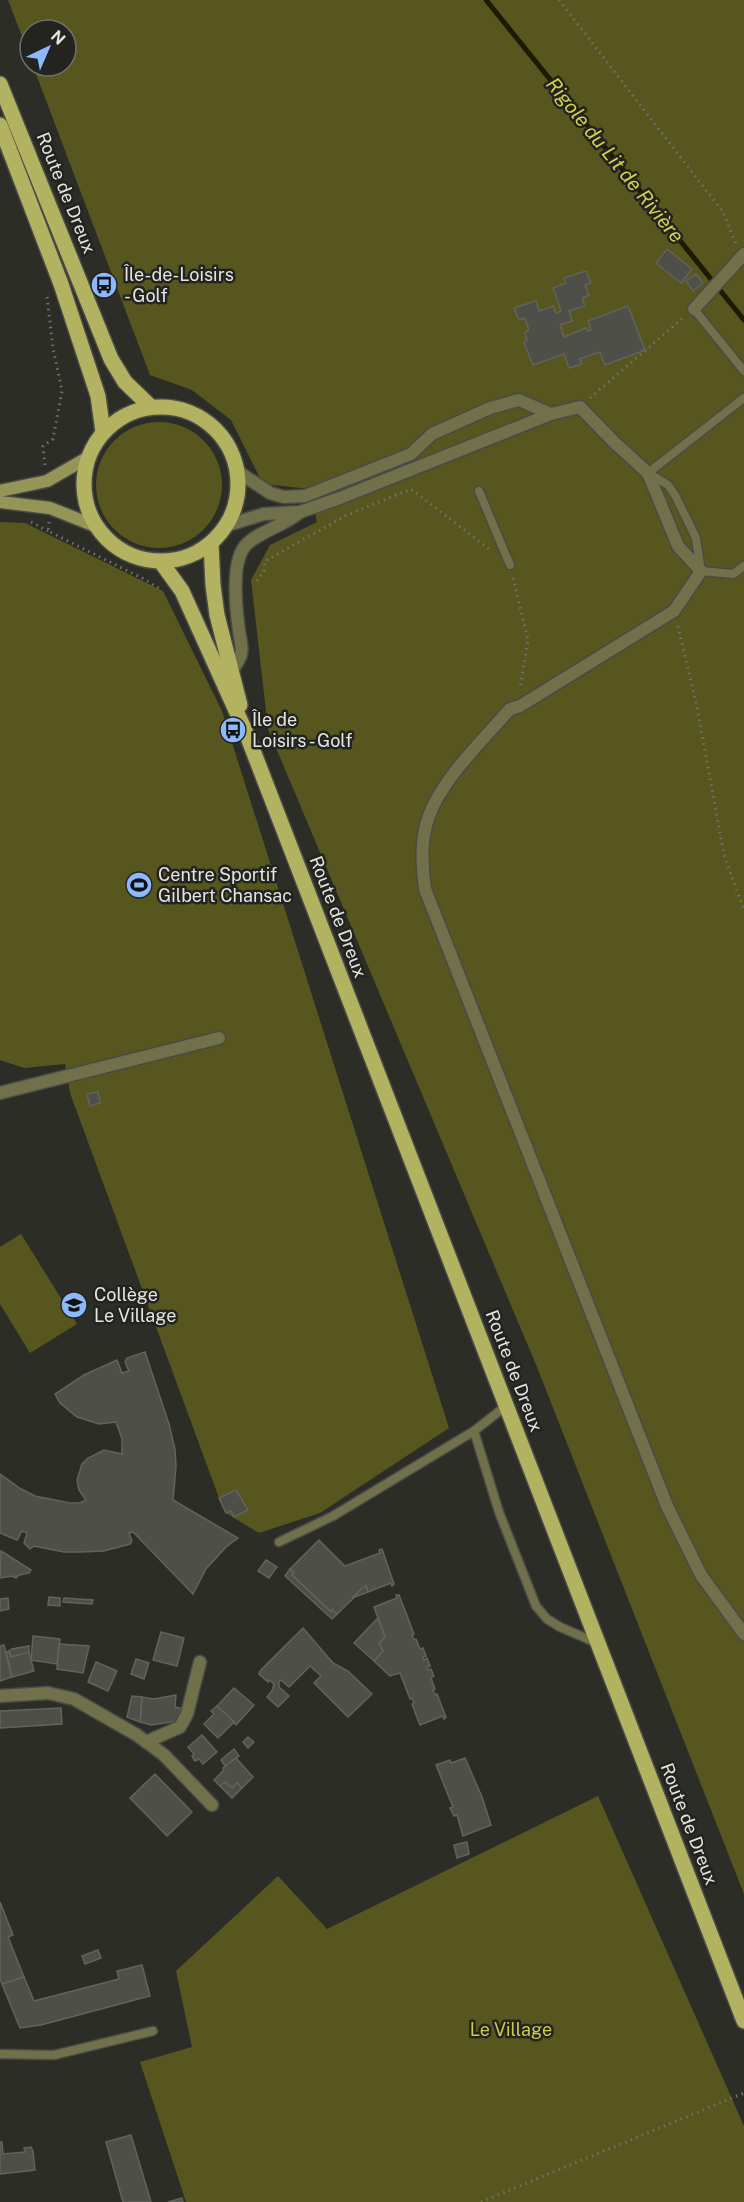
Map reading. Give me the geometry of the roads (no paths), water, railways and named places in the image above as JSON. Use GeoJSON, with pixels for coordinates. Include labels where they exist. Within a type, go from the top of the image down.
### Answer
{"type":"FeatureCollection","features":[{"type":"Feature","properties":{"kind":"main road","name":"Route de Dreux"},"geometry":{"type":"LineString","coordinates":[[0,84],[111,359],[125,382],[151,407]]}},
{"type":"Feature","properties":{"kind":"main road","name":"Route de Dreux"},"geometry":{"type":"LineString","coordinates":[[0,125],[61,284],[98,396],[103,432]]}},
{"type":"Feature","properties":{"kind":"main road"},"geometry":{"type":"LineString","coordinates":[[151,407],[172,407],[193,414],[212,425],[226,442],[237,471],[238,490],[235,508],[228,525],[211,544],[177,561],[161,562],[133,557],[112,544],[95,526],[86,506],[83,485],[87,458],[93,444],[103,432],[125,416],[151,407]]}},
{"type":"Feature","properties":{"kind":"main road"},"geometry":{"type":"LineString","coordinates":[[0,491],[47,481],[87,458]]}},
{"type":"Feature","properties":{"kind":"main road"},"geometry":{"type":"LineString","coordinates":[[0,502],[50,508],[95,526]]}},
{"type":"Feature","properties":{"kind":"main road","name":"Route de Dreux"},"geometry":{"type":"LineString","coordinates":[[211,544],[213,585],[218,615],[247,735]]}},
{"type":"Feature","properties":{"kind":"main road","name":"Route de Dreux"},"geometry":{"type":"LineString","coordinates":[[161,562],[182,591],[247,735],[744,2020]]}},
{"type":"Feature","properties":{"kind":"street"},"geometry":{"type":"LineString","coordinates":[[694,309],[742,256]]}},
{"type":"Feature","properties":{"kind":"street"},"geometry":{"type":"LineString","coordinates":[[237,471],[270,493],[285,497],[305,496],[411,454],[432,434],[490,408],[519,400],[551,414]]}},
{"type":"Feature","properties":{"kind":"street"},"geometry":{"type":"LineString","coordinates":[[228,525],[264,514],[300,512],[551,414],[580,407],[648,473],[678,546],[701,571],[674,611],[520,706],[510,709],[441,791],[428,817],[421,855],[425,889],[667,1506],[701,1575],[744,1634]]}},
{"type":"Feature","properties":{"kind":"street"},"geometry":{"type":"LineString","coordinates":[[232,670],[242,654],[236,582],[240,556],[250,541],[289,522],[300,512]]}},
{"type":"Feature","properties":{"kind":"street"},"geometry":{"type":"LineString","coordinates":[[0,1093],[219,1038]]}},
{"type":"Feature","properties":{"kind":"street"},"geometry":{"type":"LineString","coordinates":[[146,1742],[180,1727],[187,1714],[200,1662]]}},
{"type":"Feature","properties":{"kind":"street"},"geometry":{"type":"LineString","coordinates":[[0,1696],[48,1693],[74,1699],[164,1755],[212,1805]]}},
{"type":"Feature","properties":{"kind":"lane"},"geometry":{"type":"LineString","coordinates":[[694,309],[744,371]]}},
{"type":"Feature","properties":{"kind":"lane"},"geometry":{"type":"LineString","coordinates":[[744,398],[648,473],[668,485],[675,495],[696,538],[701,571],[733,574],[744,566]]}},
{"type":"Feature","properties":{"kind":"lane"},"geometry":{"type":"LineString","coordinates":[[479,491],[510,565]]}},
{"type":"Feature","properties":{"kind":"lane"},"geometry":{"type":"LineString","coordinates":[[279,1542],[333,1516],[474,1431],[506,1406]]}},
{"type":"Feature","properties":{"kind":"lane"},"geometry":{"type":"LineString","coordinates":[[474,1431],[499,1512],[536,1606],[548,1619],[560,1627],[598,1644]]}},
{"type":"Feature","properties":{"kind":"lane"},"geometry":{"type":"LineString","coordinates":[[0,2054],[54,2055],[153,2031]]}},
{"type":"Feature","properties":{"kind":"waterway","name":"Rigole du Lit de Rivière"},"geometry":{"type":"LineString","coordinates":[[486,0],[744,320]]}},
{"type":"Feature","properties":{"kind":"place","name":"Île-de-Loisirs - Golf"},"geometry":{"type":"Point","coordinates":[104,285]}},
{"type":"Feature","properties":{"kind":"place","name":"Île de Loisirs - Golf"},"geometry":{"type":"Point","coordinates":[233,730]}},
{"type":"Feature","properties":{"kind":"place","name":"Centre Sportif Gilbert Chansac"},"geometry":{"type":"Point","coordinates":[139,885]}},
{"type":"Feature","properties":{"kind":"place","name":"Collège Le Village"},"geometry":{"type":"Point","coordinates":[74,1305]}},
{"type":"Feature","properties":{"kind":"park label","name":"Le Village"},"geometry":{"type":"Point","coordinates":[511,2030]}}]}
